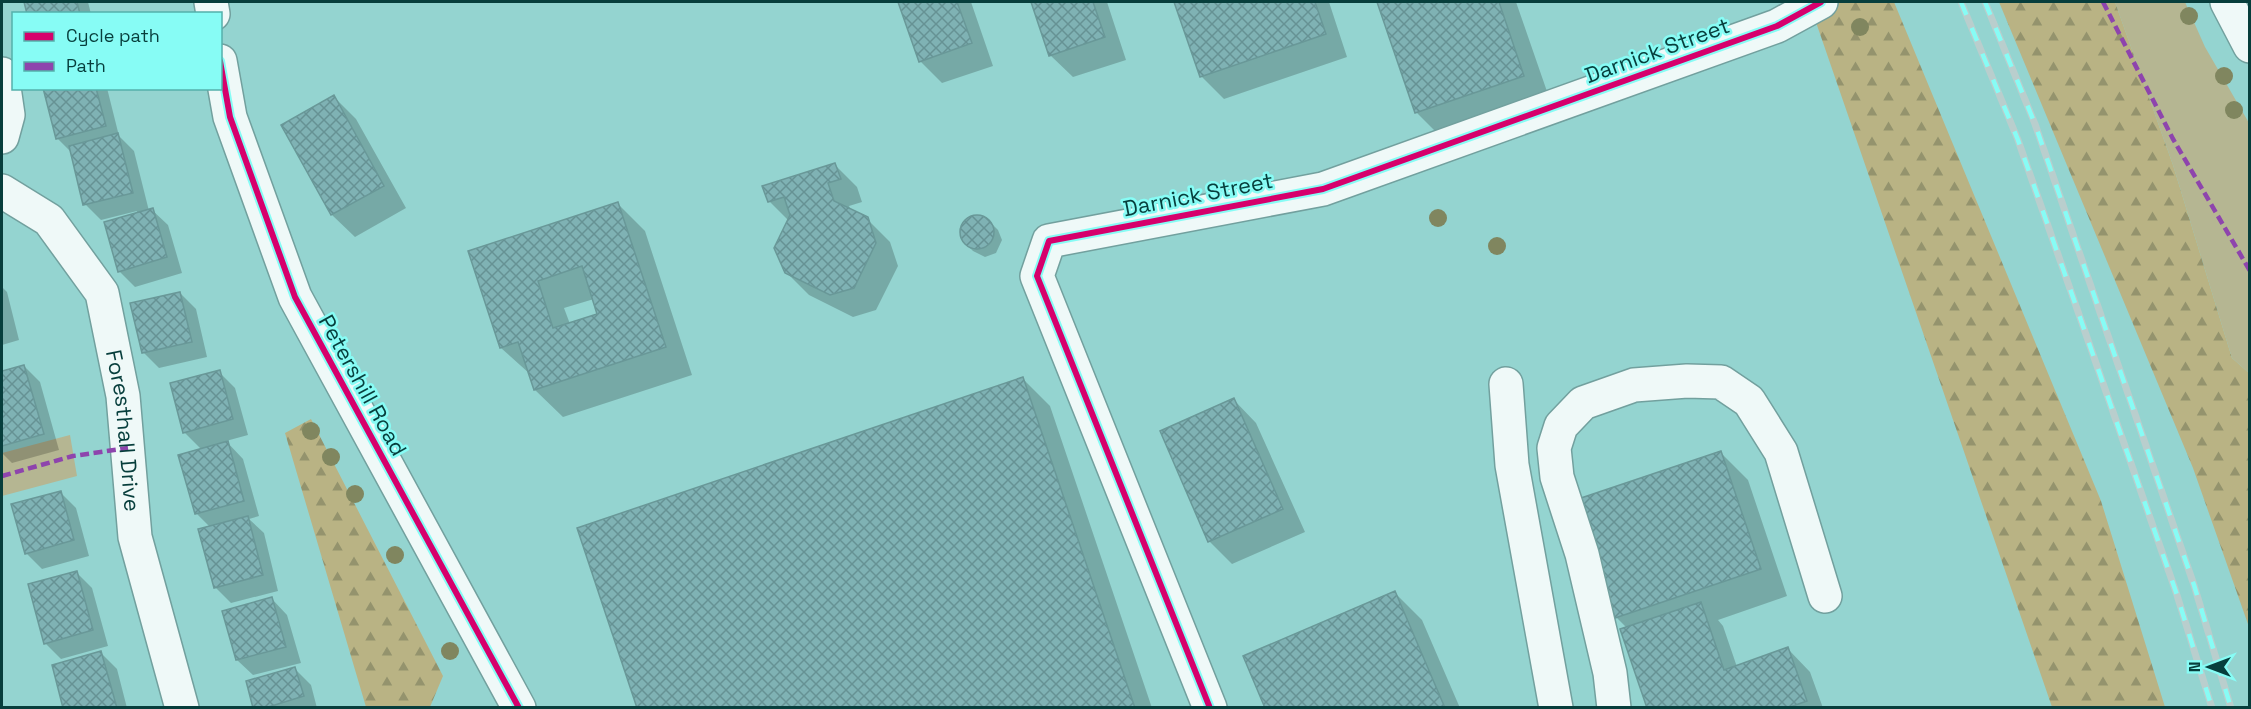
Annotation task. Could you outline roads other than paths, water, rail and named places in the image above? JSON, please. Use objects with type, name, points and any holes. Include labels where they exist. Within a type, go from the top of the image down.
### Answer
[{"type":"street","name":"Darnick Street","points":[[1210,708],[1037,276],[1049,241],[1323,189],[1777,26],[1821,2]]},
{"type":"street","points":[[2227,2],[2250,46]]},
{"type":"street","name":"Petershill Road","points":[[222,72],[230,117],[295,297],[519,708]]},
{"type":"street","points":[[2,74],[8,115],[2,137]]},
{"type":"street","name":"Foresthall Drive","points":[[2,191],[49,220],[102,293],[123,396],[135,537],[182,708]]},
{"type":"street","points":[[1614,708],[1610,673],[1582,554],[1557,477],[1554,448],[1561,426],[1583,403],[1634,385],[1687,381],[1721,382],[1749,401],[1781,452],[1825,596]]},
{"type":"street","points":[[1506,384],[1512,465],[1556,708]]},
{"type":"railway","points":[[1961,2],[2018,140],[2176,592],[2212,708]]},
{"type":"railway","points":[[1985,2],[2035,124],[2194,585],[2231,708]]}]
